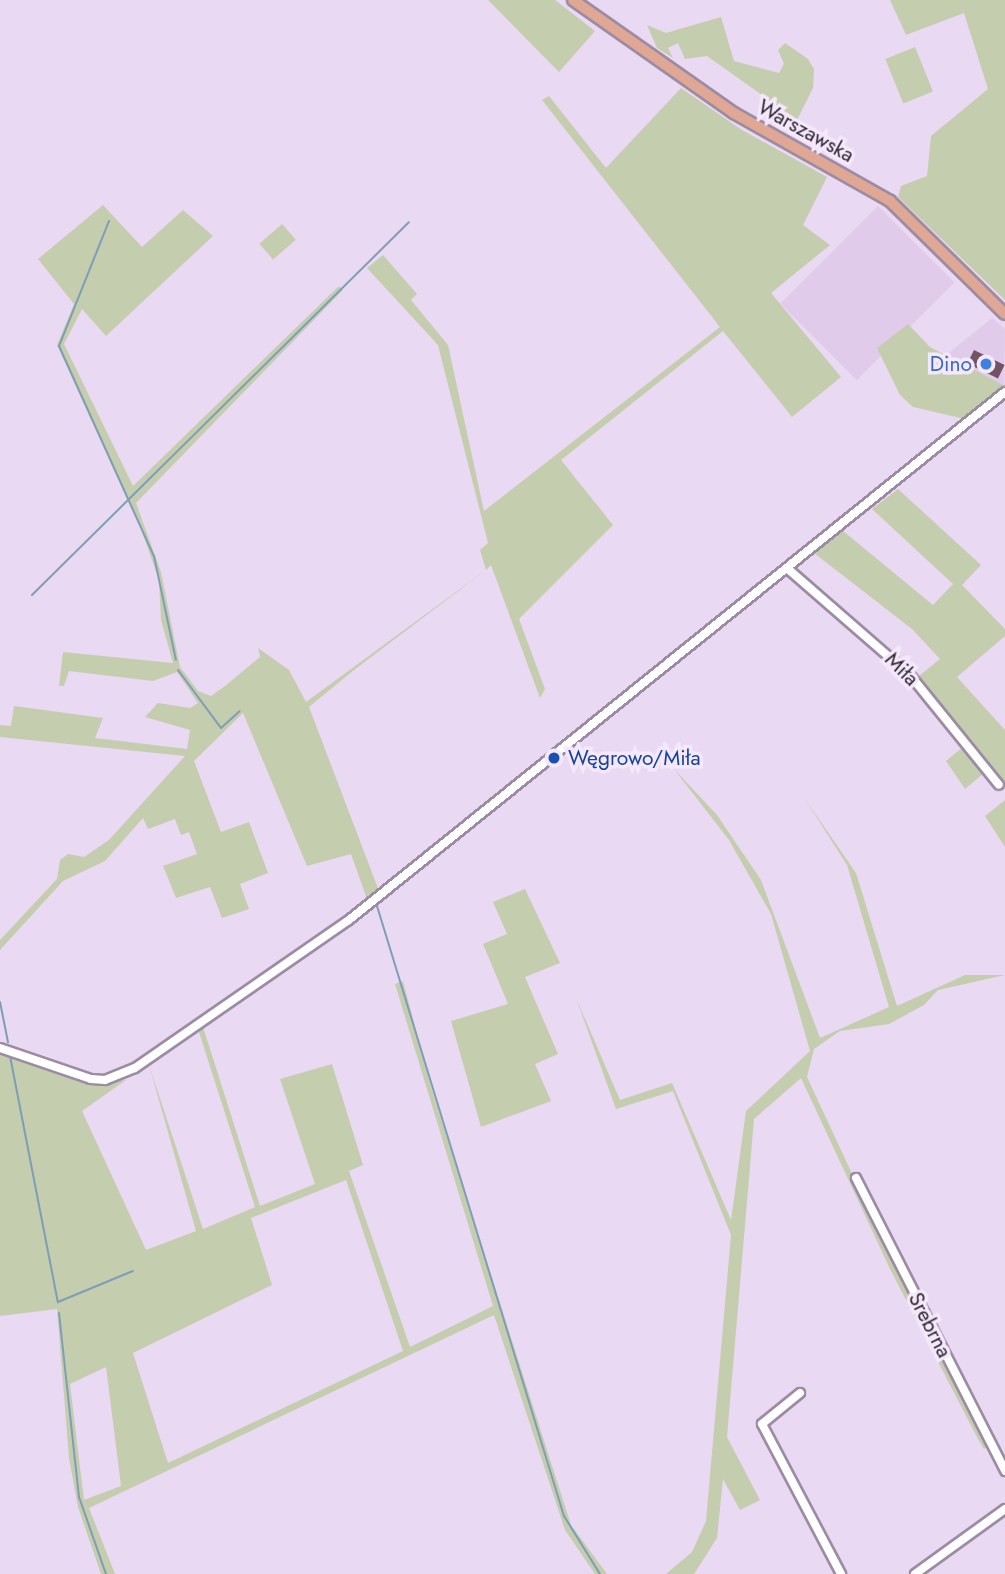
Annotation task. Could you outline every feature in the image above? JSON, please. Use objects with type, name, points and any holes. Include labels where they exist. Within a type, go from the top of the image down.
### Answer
[{"type":"main road","name":"Warszawska","points":[[573,0],[743,118],[890,201],[1005,314]]},
{"type":"street","points":[[0,1048],[91,1079],[105,1080],[135,1068],[349,920],[1005,392]]},
{"type":"street","name":"Miła","points":[[788,569],[909,675],[999,785]]},
{"type":"street","name":"Srebrna","points":[[856,1178],[1005,1471]]},
{"type":"street","points":[[800,1392],[762,1424],[841,1574]]},
{"type":"street","points":[[915,1574],[1005,1509]]},
{"type":"shaded area","points":[[878,206],[954,282],[857,380],[780,304]]},
{"type":"shaded area","points":[[992,318],[1005,329],[1004,386],[945,356]]},
{"type":"green space","points":[[488,0],[555,0],[595,31],[559,72]]},
{"type":"green space","points":[[890,0],[1005,0],[1005,300],[898,197],[901,186],[927,176],[931,136],[988,89],[964,13],[906,35]]},
{"type":"green space","points":[[721,17],[734,61],[779,73],[784,64],[778,50],[785,43],[808,59],[814,69],[813,88],[797,120],[707,56],[685,59],[678,43],[668,48],[673,58],[657,48],[647,25],[666,33]]},
{"type":"green space","points":[[915,47],[933,92],[903,103],[885,59]]},
{"type":"green space","points":[[681,88],[742,130],[827,177],[803,225],[830,245],[771,293],[841,377],[792,417],[723,331],[561,460],[613,525],[519,619],[545,689],[540,698],[491,565],[486,570],[480,550],[488,543],[438,345],[367,268],[383,255],[417,294],[411,300],[448,345],[484,511],[720,327],[542,100],[549,96],[606,168]]},
{"type":"green space","points":[[103,205],[142,247],[183,210],[213,236],[106,336],[82,309],[64,344],[133,486],[339,286],[343,290],[136,503],[161,572],[180,667],[198,691],[211,696],[225,686],[260,657],[258,648],[289,670],[306,702],[486,570],[309,707],[379,891],[367,899],[351,854],[307,866],[243,713],[194,761],[221,832],[249,822],[268,873],[240,884],[249,909],[222,918],[210,887],[176,898],[163,866],[197,854],[189,832],[181,835],[175,819],[148,829],[143,818],[105,861],[63,881],[0,950],[0,940],[57,879],[60,860],[68,854],[84,857],[109,840],[185,756],[0,737],[0,725],[11,726],[14,706],[103,718],[95,738],[187,749],[190,730],[145,717],[158,703],[190,708],[198,703],[177,672],[153,681],[69,671],[64,686],[59,686],[63,652],[173,663],[161,620],[159,580],[141,529],[57,345],[74,304],[38,259]]},
{"type":"green space","points":[[282,224],[296,240],[273,260],[259,244]]},
{"type":"green space","points":[[908,324],[930,347],[1005,386],[965,419],[913,407],[900,395],[877,348]]},
{"type":"green space","points":[[898,489],[981,565],[962,585],[1005,629],[1005,636],[957,677],[1005,730],[1005,788],[989,769],[965,789],[946,761],[969,742],[918,677],[940,659],[912,629],[814,553],[843,531],[933,605],[953,584],[872,509]]},
{"type":"green space","points":[[674,769],[717,815],[761,880],[820,1038],[889,1007],[847,865],[805,799],[856,873],[897,1006],[965,975],[1005,975],[938,990],[924,1005],[889,1024],[840,1031],[814,1049],[807,1077],[906,1290],[988,1446],[984,1449],[978,1439],[890,1269],[801,1078],[754,1119],[727,1437],[760,1500],[740,1510],[723,1479],[717,1538],[694,1574],[666,1574],[692,1552],[706,1521],[731,1235],[673,1091],[616,1109],[576,998],[620,1100],[672,1083],[731,1220],[746,1111],[810,1051],[771,914],[729,840]]},
{"type":"green space","points":[[1005,800],[1005,847],[985,816]]},
{"type":"green space","points":[[525,889],[560,963],[525,977],[558,1054],[535,1064],[551,1101],[481,1127],[451,1021],[508,1004],[483,944],[507,934],[493,902]]},
{"type":"green space","points":[[403,981],[431,1087],[571,1525],[607,1574],[595,1574],[565,1530],[494,1315],[89,1508],[115,1574],[101,1574],[78,1507],[69,1458],[57,1309],[0,1316],[0,1050],[97,1083],[126,1080],[82,1111],[146,1250],[196,1231],[149,1065],[203,1229],[255,1207],[199,1032],[203,1027],[260,1206],[315,1184],[280,1079],[332,1064],[363,1165],[349,1171],[410,1347],[493,1306],[395,984]],"holes":[[[346,1180],[403,1351],[168,1463],[133,1353],[272,1285],[251,1218]],[[106,1367],[121,1486],[84,1500],[70,1384]]]},
{"type":"building","name":"Dino","points":[[974,350],[1005,365],[998,378],[967,363]]},
{"type":"waterway","points":[[109,221],[59,346],[154,556],[176,660]]},
{"type":"waterway","points":[[32,595],[409,222]]},
{"type":"waterway","points":[[178,670],[221,728],[240,711]]},
{"type":"waterway","points":[[377,906],[564,1516],[600,1574]]},
{"type":"waterway","points":[[0,1002],[8,1042]]},
{"type":"waterway","points":[[10,1056],[58,1302],[133,1271]]},
{"type":"waterway","points":[[59,1313],[79,1497],[106,1574]]},
{"type":"place","name":"Dino","points":[[986,364]]},
{"type":"place","name":"Węgrowo/Miła","points":[[554,758]]}]
